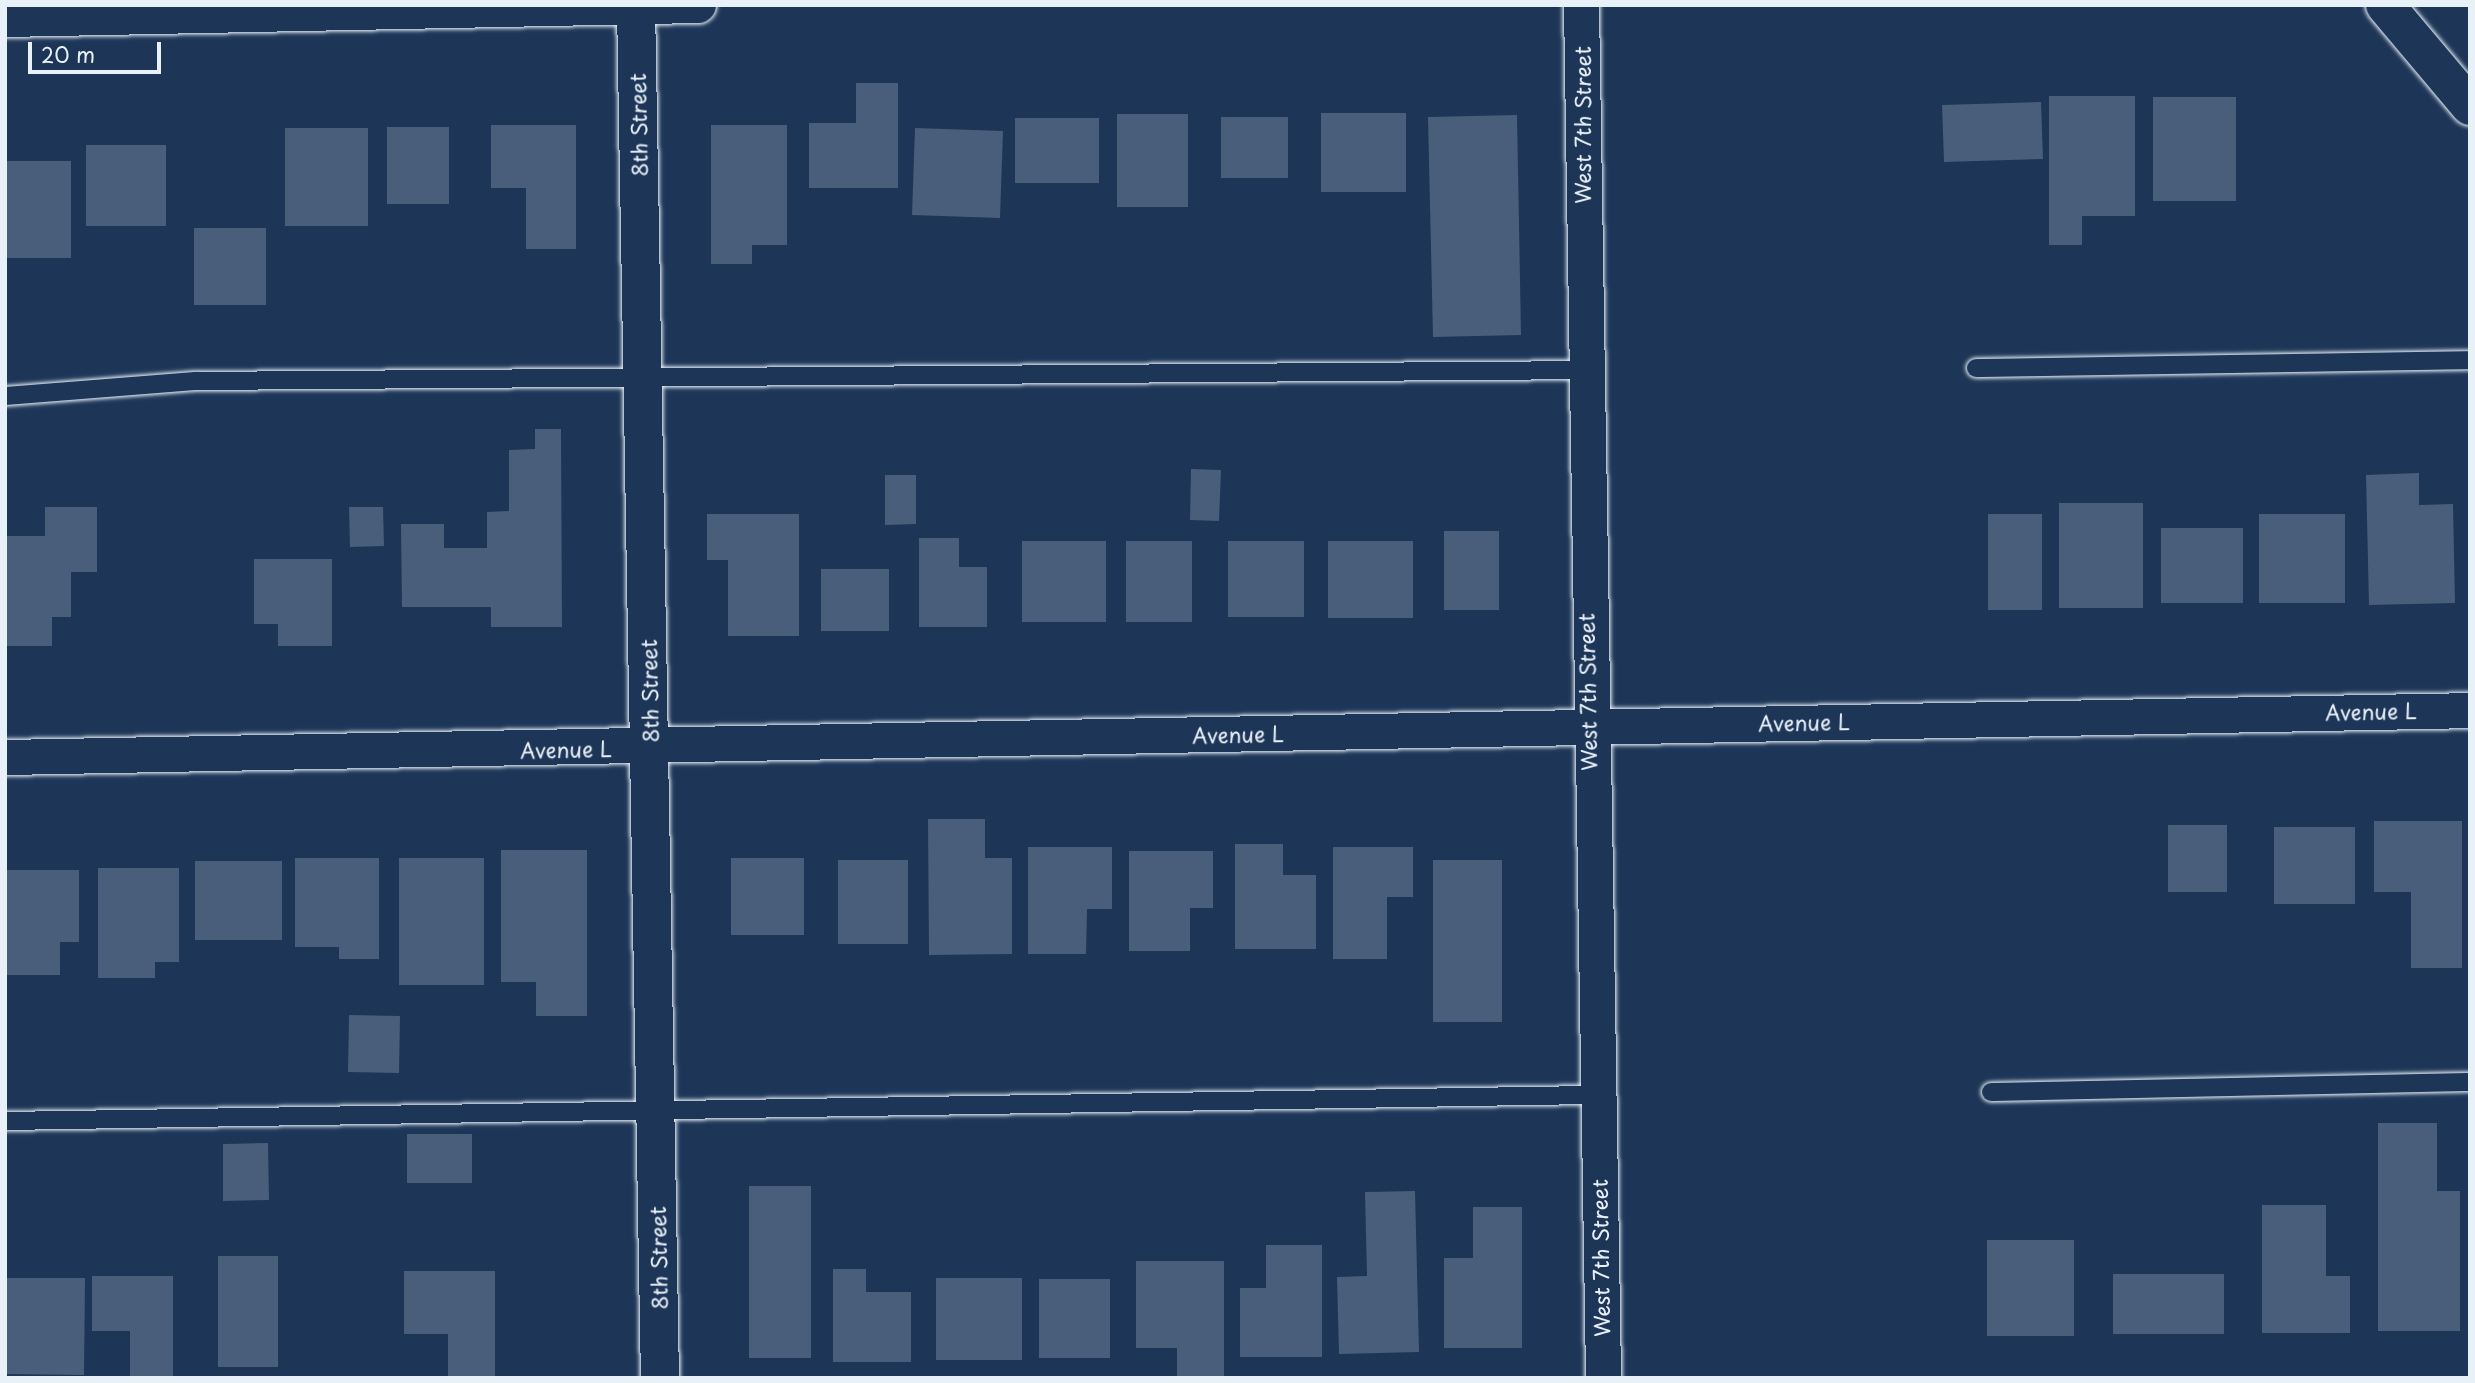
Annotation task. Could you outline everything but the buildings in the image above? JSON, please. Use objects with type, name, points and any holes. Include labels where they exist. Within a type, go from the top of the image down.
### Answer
[{"type":"street","points":[[5,19],[698,5]]},
{"type":"street","name":"West 7th Street","points":[[1580,5],[1587,726],[1603,1378]]},
{"type":"street","points":[[2385,5],[2470,106]]},
{"type":"street","name":"8th Street","points":[[636,6],[660,1378]]},
{"type":"street","name":"Avenue L","points":[[5,757],[650,748],[2470,709]]},
{"type":"lane","points":[[1976,368],[2470,360]]},
{"type":"lane","points":[[5,396],[195,381],[1584,370]]},
{"type":"lane","points":[[1991,1092],[2470,1082]]},
{"type":"lane","points":[[5,1121],[1597,1095]]}]
